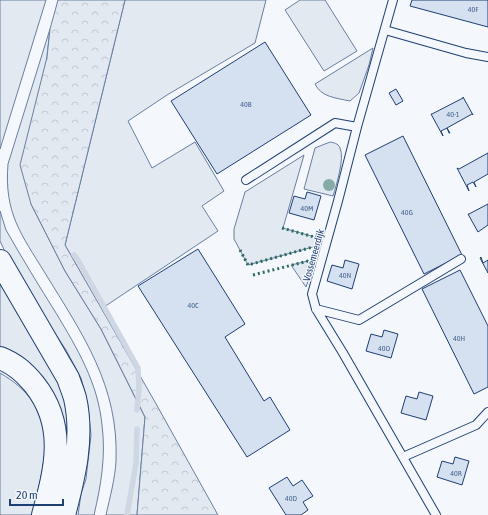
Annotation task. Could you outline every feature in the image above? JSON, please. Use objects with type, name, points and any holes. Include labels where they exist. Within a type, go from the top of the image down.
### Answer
[{"type":"highway","points":[[0,261],[68,378],[75,397],[78,429],[78,454],[64,515]]},
{"type":"highway","points":[[0,358],[12,363],[24,372],[43,395],[53,417],[56,451],[53,475],[43,515]]},
{"type":"lane","name":"Vossemeerdijk","points":[[393,0],[312,294],[313,303],[316,309],[328,327],[436,515]]},
{"type":"lane","points":[[385,30],[466,53],[488,57]]},
{"type":"lane","points":[[246,180],[335,123],[357,127]]},
{"type":"lane","points":[[316,309],[359,320],[461,259]]},
{"type":"lane","points":[[403,457],[476,425],[488,412]]},
{"type":"green space","points":[[0,0],[46,0],[0,149]]},
{"type":"green space","points":[[58,0],[125,0],[65,245],[218,515],[137,515],[145,417],[101,329],[65,271],[31,204],[20,165],[47,57],[50,29]]},
{"type":"green space","points":[[125,0],[266,0],[255,43],[167,95],[128,121],[152,168],[195,142],[224,191],[202,206],[218,231],[101,309],[65,245]]},
{"type":"green space","points":[[300,0],[325,0],[357,51],[324,71],[285,10]]},
{"type":"green space","points":[[50,29],[31,204],[65,271],[101,329],[145,417],[137,515],[106,515],[116,461],[112,409],[105,385],[96,362],[73,318],[22,234],[16,222],[9,196],[7,181],[8,164]]},
{"type":"green space","points":[[373,48],[369,65],[359,93],[350,101],[334,98],[325,94],[321,92],[315,84]]},
{"type":"green space","points":[[330,142],[338,145],[341,153],[340,172],[333,196],[304,189],[315,148]]},
{"type":"green space","points":[[304,155],[283,228],[322,239],[320,245],[248,265],[234,239],[234,229],[245,192]]},
{"type":"green space","points":[[0,211],[6,230],[79,353],[96,395],[102,425],[103,459],[101,482],[94,515],[78,515],[81,494],[86,479],[91,435],[88,406],[81,378],[66,350],[23,285],[8,258],[0,241]]},
{"type":"green space","points":[[316,259],[306,287],[291,265]]},
{"type":"green space","points":[[0,279],[68,396],[70,465],[64,442],[0,353]]},
{"type":"green space","points":[[0,373],[20,387],[33,402],[41,418],[44,436],[44,454],[42,473],[32,515],[0,515]]},
{"type":"building","points":[[412,0],[488,0],[488,27],[410,6]]},
{"type":"building","points":[[265,42],[311,115],[217,174],[171,101]]},
{"type":"building","points":[[396,89],[403,101],[396,105],[389,93]]},
{"type":"building","points":[[463,97],[473,115],[472,114],[441,131],[443,136],[431,114]]},
{"type":"building","points":[[403,136],[462,255],[424,274],[365,155]]},
{"type":"building","points":[[488,153],[488,174],[474,182],[476,187],[473,182],[467,185],[469,191],[457,168],[459,169]]},
{"type":"building","points":[[307,192],[321,196],[314,220],[289,213],[294,196],[305,199]]},
{"type":"building","points":[[488,204],[488,225],[478,232],[468,214]]},
{"type":"building","points":[[198,249],[245,324],[225,337],[264,401],[270,397],[290,430],[247,457],[138,286]]},
{"type":"building","points":[[481,257],[483,263],[488,260],[488,273],[480,258]]},
{"type":"building","points":[[345,260],[359,264],[352,289],[327,281],[332,265],[343,268]]},
{"type":"building","points":[[460,270],[488,326],[488,387],[474,394],[422,289]]},
{"type":"building","points":[[384,330],[398,334],[391,358],[366,351],[371,334],[382,337]]},
{"type":"building","points":[[419,392],[433,396],[426,420],[401,413],[406,396],[417,399]]},
{"type":"building","points":[[455,457],[469,461],[462,485],[437,477],[442,461],[453,464]]},
{"type":"building","points":[[287,477],[293,486],[302,480],[313,496],[303,502],[308,510],[301,515],[286,515],[269,488]]},
{"type":"waterway","points":[[74,255],[138,368],[139,389],[137,410]]},
{"type":"waterway","points":[[127,515],[136,463],[137,429]]},
{"type":"hedge","points":[[282,228],[314,237]]},
{"type":"hedge","points":[[240,250],[248,265],[320,245]]},
{"type":"hedge","points":[[253,275],[316,259]]}]
